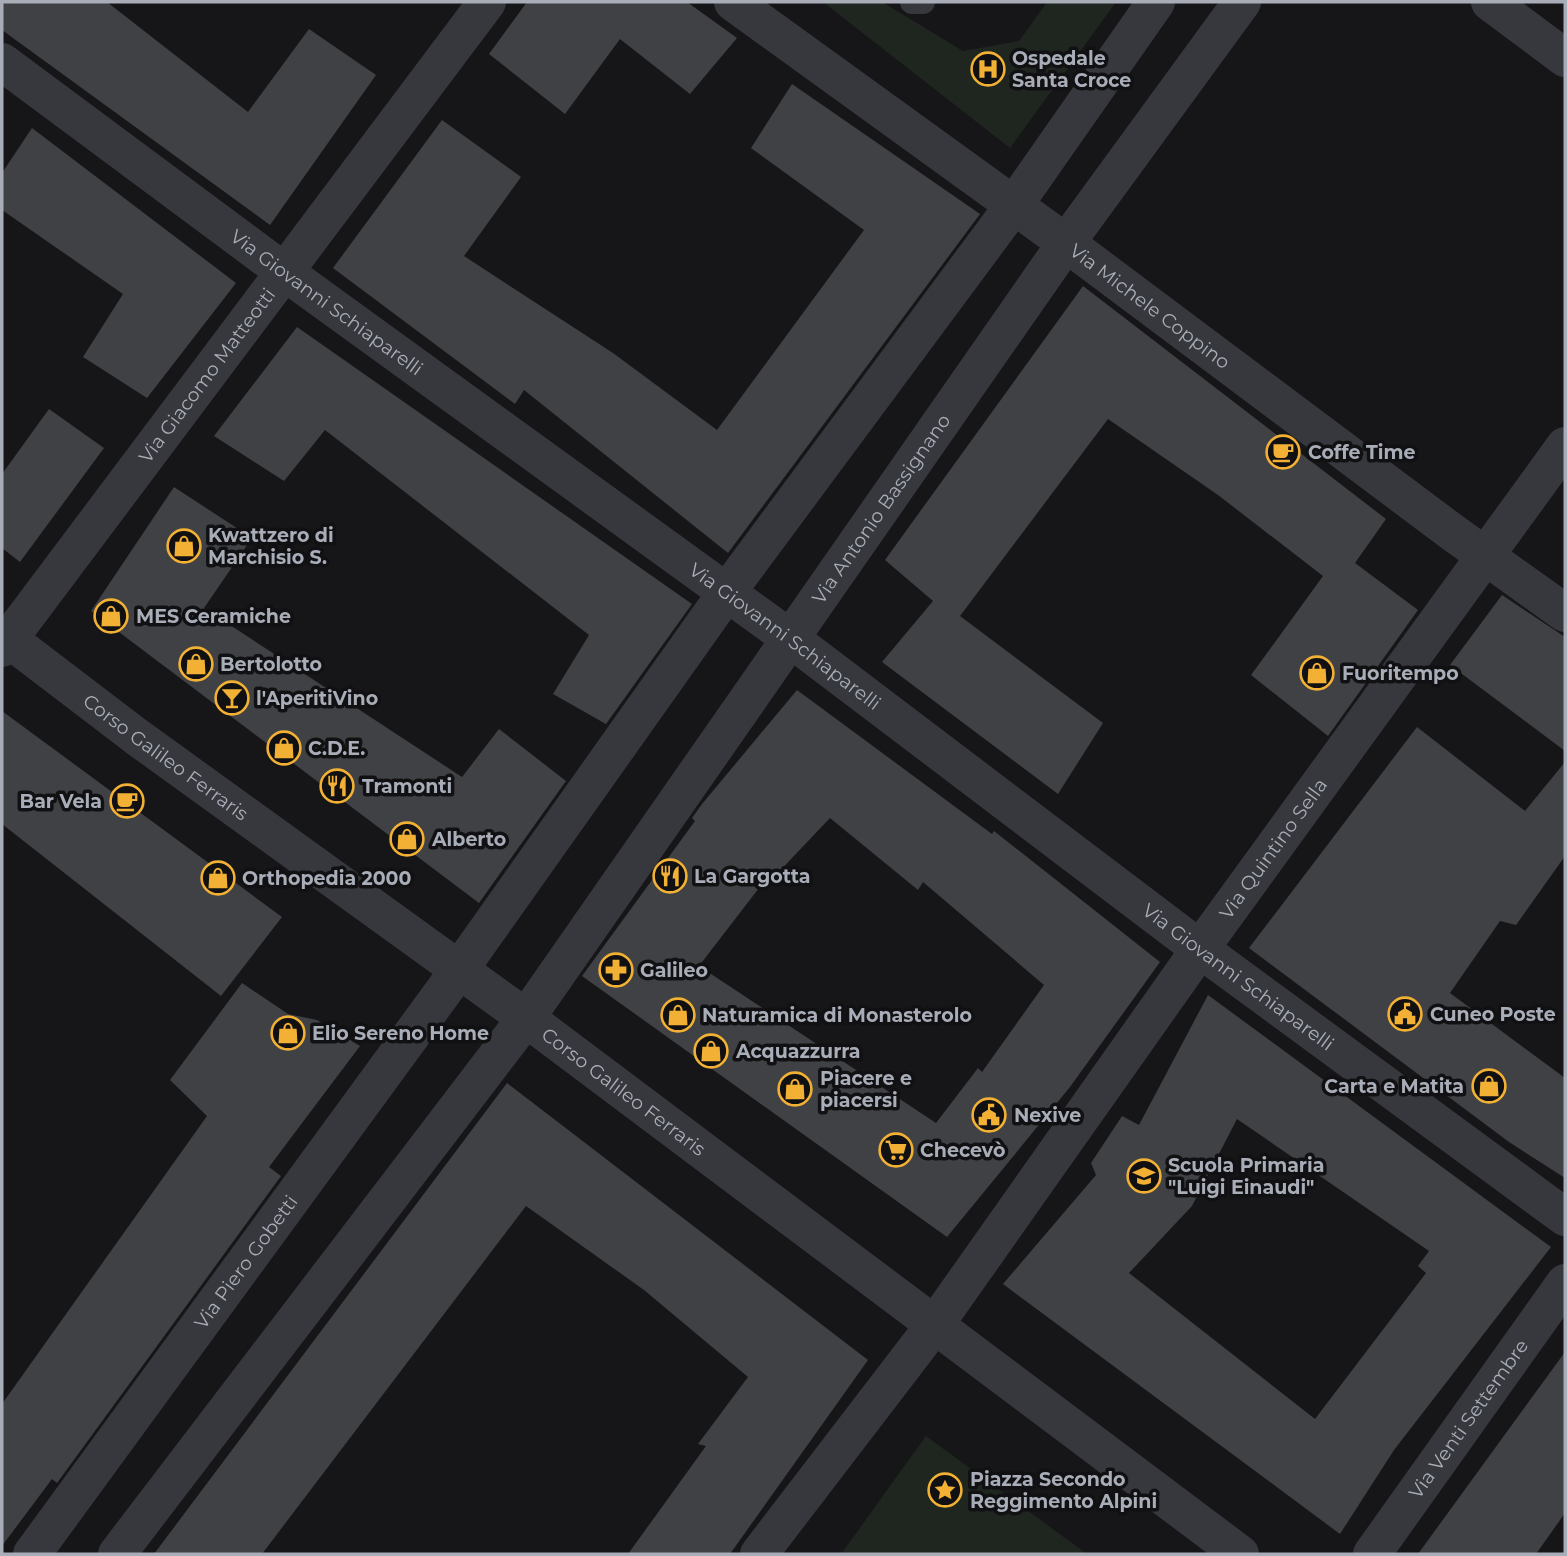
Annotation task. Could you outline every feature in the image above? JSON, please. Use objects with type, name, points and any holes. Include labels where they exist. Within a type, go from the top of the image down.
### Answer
[{"type":"street","name":"Via Giacomo Matteotti","points":[[4,640],[286,273],[487,2]]},
{"type":"street","name":"Via Michele Coppino","points":[[733,2],[1066,243],[1484,556],[1565,613]]},
{"type":"street","points":[[458,970],[727,592],[1014,205],[1156,2]]},
{"type":"street","name":"Via Antonio Bassignano","points":[[526,1018],[1066,243],[1242,2]]},
{"type":"street","points":[[1490,2],[1565,58]]},
{"type":"street","name":"Via Giovanni Schiaparelli","points":[[2,61],[286,273],[791,639],[1200,949],[1565,1217]]},
{"type":"street","name":"Via Quintino Sella","points":[[759,1554],[936,1323],[1200,949],[1565,446]]},
{"type":"street","name":"Corso Galileo Ferraris","points":[[4,640],[526,1018],[936,1323],[1240,1554]]},
{"type":"street","name":"Via Piero Gobetti","points":[[32,1554],[458,970]]},
{"type":"street","points":[[117,1554],[526,1018]]},
{"type":"street","name":"Via Venti Settembre","points":[[1372,1554],[1565,1283]]},
{"type":"lane","points":[[912,2],[923,2]]},
{"type":"shaded area","name":"Ospedale Santa Croce","points":[[823,2],[882,2],[963,51],[1019,41],[1047,2],[1116,2],[1010,148]]},
{"type":"shaded area","name":"Piazza Secondo Reggimento Alpini","points":[[926,1436],[1087,1554],[841,1554]]},
{"type":"building","points":[[2,2],[107,2],[248,112],[309,29],[376,75],[270,225],[2,30]]},
{"type":"building","points":[[527,2],[687,2],[737,38],[690,94],[620,39],[565,114],[489,54]]},
{"type":"building","points":[[792,84],[980,214],[728,553],[524,390],[515,404],[333,268],[442,120],[521,177],[464,256],[613,353],[717,430],[864,230],[751,148]]},
{"type":"building","points":[[32,128],[236,283],[147,398],[83,357],[123,294],[2,210],[2,173]]},
{"type":"building","points":[[1083,286],[1386,519],[1355,563],[1418,610],[1328,736],[1251,675],[1323,576],[1218,495],[1108,419],[960,616],[1103,723],[1058,794],[882,662],[933,601],[885,560]]},
{"type":"building","points":[[297,327],[692,604],[606,724],[553,694],[589,635],[325,430],[284,481],[214,436]]},
{"type":"building","points":[[49,409],[104,448],[20,562],[2,548],[2,474]]},
{"type":"building","points":[[174,487],[252,538],[204,608],[462,777],[499,729],[566,781],[479,903],[91,611]]},
{"type":"building","points":[[1502,595],[1565,637],[1565,751],[1450,665]]},
{"type":"building","points":[[797,690],[992,834],[994,831],[1160,962],[1070,1087],[947,1237],[582,976],[695,821],[692,818]],"holes":[[[830,818],[918,890],[923,882],[1044,985],[982,1072],[978,1068],[936,1123],[699,966],[769,875],[773,878]]]},
{"type":"building","points":[[2,711],[282,917],[221,996],[2,824]]},
{"type":"building","points":[[1417,727],[1525,811],[1565,762],[1565,856],[1516,925],[1500,921],[1450,993],[1565,1078],[1565,1178],[1509,1142],[1249,948]]},
{"type":"building","points":[[242,983],[288,1014],[317,1020],[360,1046],[269,1167],[281,1176],[57,1483],[52,1479],[2,1546],[2,1404],[207,1116],[170,1080]]},
{"type":"building","points":[[1208,995],[1551,1247],[1394,1450],[1340,1534],[1003,1284],[1096,1175],[1091,1163],[1122,1116],[1139,1125]],"holes":[[[1237,1119],[1429,1251],[1418,1266],[1426,1273],[1315,1419],[1129,1273],[1192,1206]]]},
{"type":"building","points":[[507,1083],[868,1360],[730,1554],[628,1554],[706,1446],[698,1444],[748,1377],[644,1290],[526,1206],[262,1554],[154,1554]]},
{"type":"building","points":[[1565,1352],[1565,1513],[1536,1554],[1418,1554]]},
{"type":"place","name":"Ospedale Santa Croce","points":[[988,69]]},
{"type":"place","name":"Coffe Time","points":[[1283,452]]},
{"type":"place","name":"Kwattzero di Marchisio S.","points":[[184,546]]},
{"type":"place","name":"MES Ceramiche","points":[[111,616]]},
{"type":"place","name":"Bertolotto","points":[[196,664]]},
{"type":"place","name":"Fuoritempo","points":[[1317,673]]},
{"type":"place","name":"l'AperitiVino","points":[[232,698]]},
{"type":"place","name":"C.D.E.","points":[[284,748]]},
{"type":"place","name":"Tramonti","points":[[337,786]]},
{"type":"place","name":"Bar Vela","points":[[127,801]]},
{"type":"place","name":"Alberto","points":[[407,839]]},
{"type":"place","name":"La Gargotta","points":[[670,876]]},
{"type":"place","name":"Orthopedia 2000","points":[[218,878]]},
{"type":"place","name":"Galileo","points":[[616,970]]},
{"type":"place","name":"Cuneo Poste","points":[[1405,1014]]},
{"type":"place","name":"Naturamica di Monasterolo","points":[[678,1015]]},
{"type":"place","name":"Elio Sereno Home","points":[[288,1033]]},
{"type":"place","name":"Acquazzurra","points":[[711,1051]]},
{"type":"place","name":"Carta e Matita","points":[[1489,1086]]},
{"type":"place","name":"Piacere e piacersi","points":[[795,1089]]},
{"type":"place","name":"Nexive","points":[[989,1115]]},
{"type":"place","name":"Checevò","points":[[896,1150]]},
{"type":"place","name":"Scuola Primaria \"Luigi Einaudi\"","points":[[1144,1176]]},
{"type":"place","name":"Piazza Secondo Reggimento Alpini","points":[[945,1490]]}]
